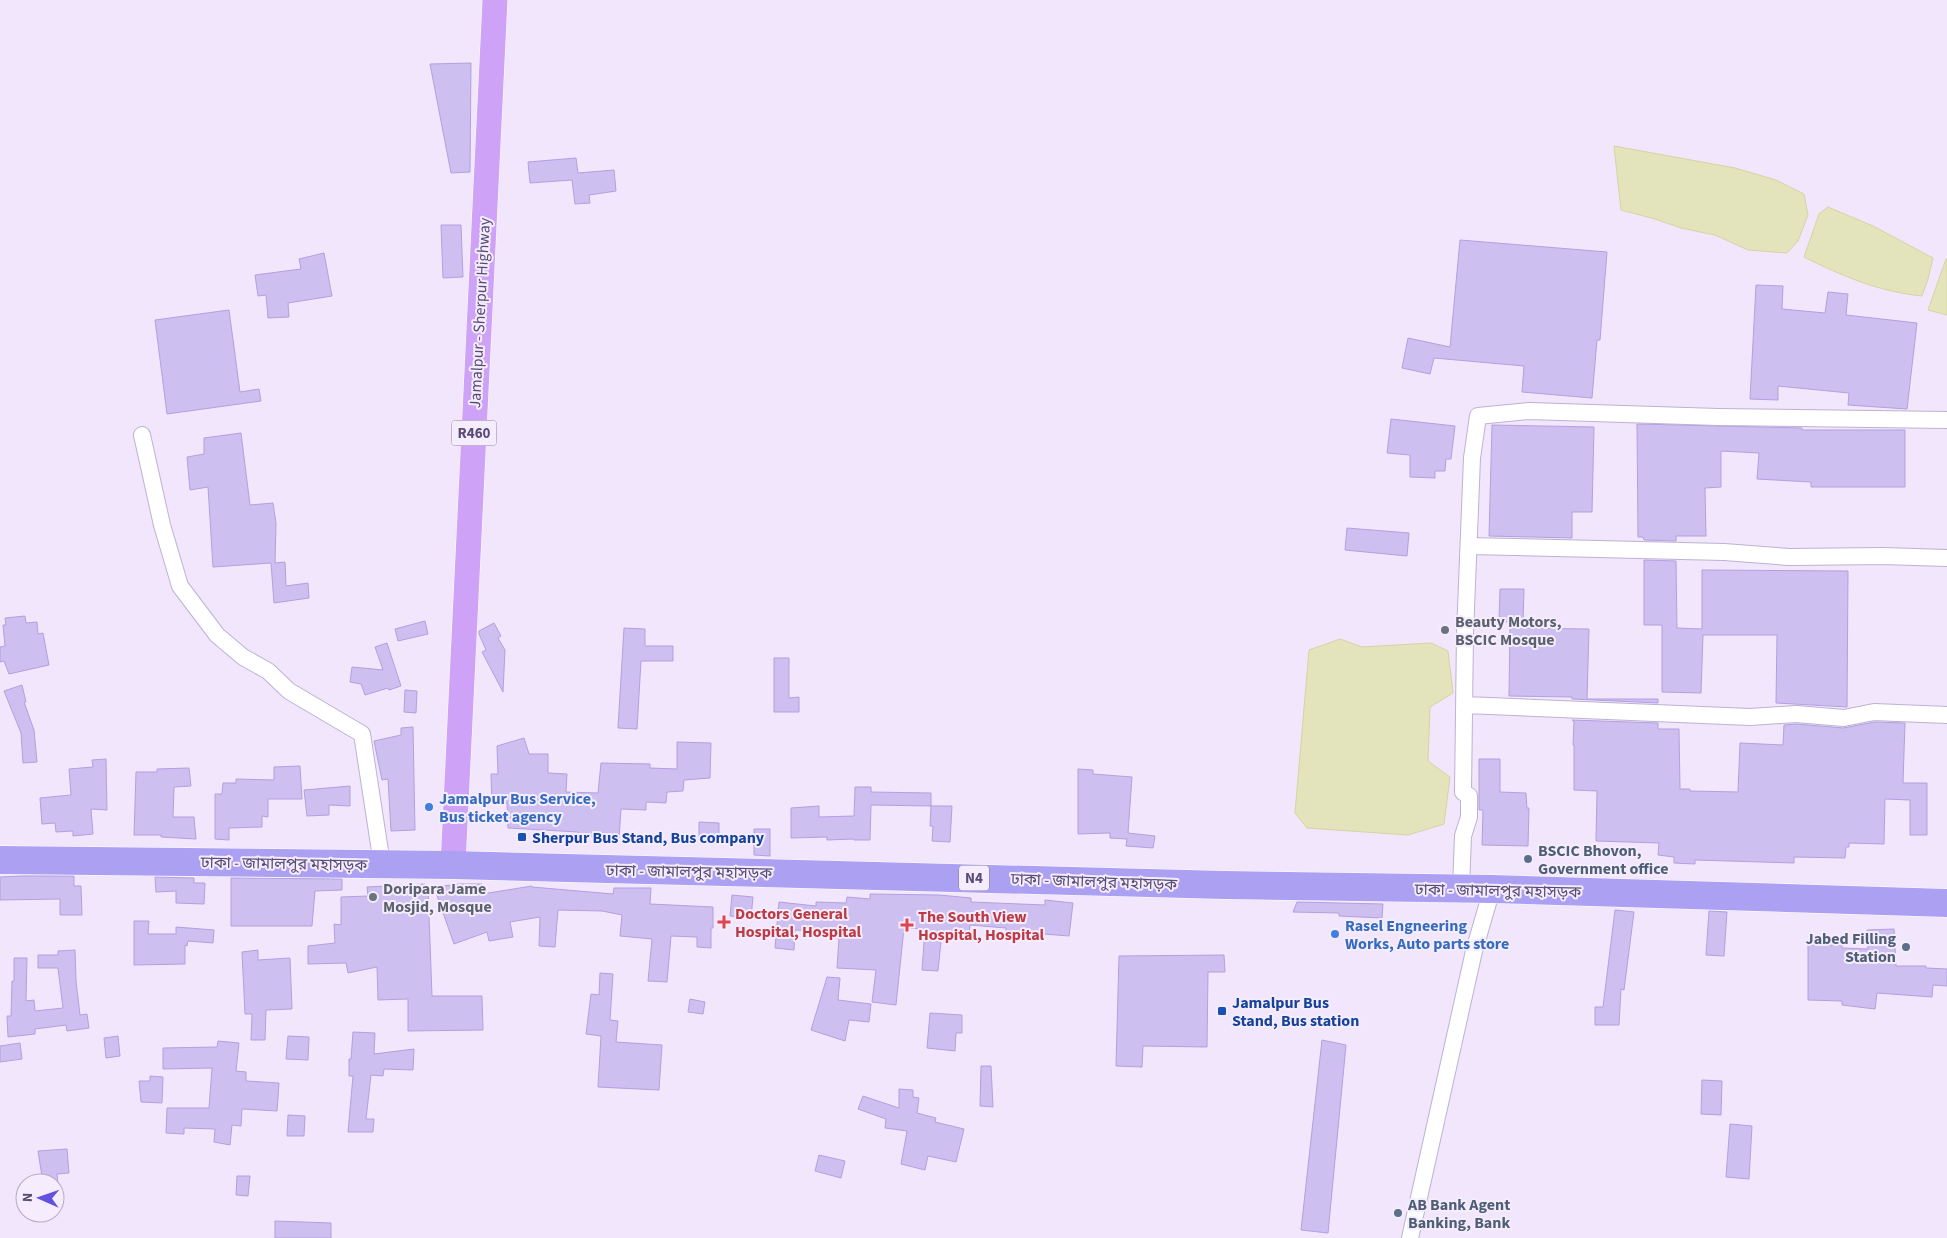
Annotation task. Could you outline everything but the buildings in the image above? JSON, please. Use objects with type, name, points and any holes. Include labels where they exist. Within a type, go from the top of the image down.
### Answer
[{"type":"highway","name":"ঢাকা - জামালপুর মহাসড়ক","points":[[0,860],[453,865],[1224,885],[1461,888],[1947,904]]},
{"type":"main road","name":"Jamalpur - Sherpur Highway","points":[[453,865],[495,0]]},
{"type":"street","points":[[1461,888],[1463,836],[1469,817],[1469,796],[1463,792],[1465,634],[1472,458],[1478,416],[1529,411],[1718,417],[1947,420]]},
{"type":"street","points":[[142,435],[162,525],[180,586],[217,635],[243,657],[268,671],[289,691],[362,734],[382,864]]},
{"type":"street","points":[[1469,546],[1724,552],[1789,557],[1883,556],[1947,558]]},
{"type":"street","points":[[1465,705],[1750,717],[1796,714],[1844,718],[1874,712],[1947,715]]},
{"type":"street","points":[[1410,1238],[1474,951],[1492,889]]},
{"type":"shaded area","points":[[1614,146],[1735,168],[1776,180],[1804,194],[1808,215],[1798,241],[1787,253],[1748,250],[1715,235],[1681,228],[1621,210]]},
{"type":"shaded area","points":[[1828,207],[1873,226],[1933,258],[1922,296],[1876,287],[1833,271],[1804,257],[1819,214]]},
{"type":"shaded area","points":[[1947,259],[1947,315],[1928,310]]},
{"type":"shaded area","points":[[1340,639],[1362,647],[1431,643],[1448,651],[1453,693],[1430,707],[1428,761],[1450,777],[1444,824],[1408,835],[1307,828],[1295,813],[1309,650]]},
{"type":"place","name":"Beauty Motors, BSCIC Mosque","points":[[1445,630]]},
{"type":"place","name":"Jamalpur Bus Service, Bus ticket agency","points":[[429,807]]},
{"type":"place","name":"Sherpur Bus Stand, Bus company","points":[[522,837]]},
{"type":"place","name":"BSCIC Bhovon, Government office","points":[[1528,859]]},
{"type":"place","name":"Doripara Jame Mosjid, Mosque","points":[[373,897]]},
{"type":"place","name":"Doctors General Hospital, Hospital","points":[[724,922]]},
{"type":"place","name":"The South View Hospital, Hospital","points":[[907,925]]},
{"type":"place","name":"Rasel Engneering Works, Auto parts store","points":[[1335,934]]},
{"type":"place","name":"Jabed Filling Station","points":[[1906,947]]},
{"type":"place","name":"Jamalpur Bus Stand, Bus station","points":[[1222,1011]]},
{"type":"place","name":"AB Bank Agent Banking, Bank","points":[[1398,1213]]}]
